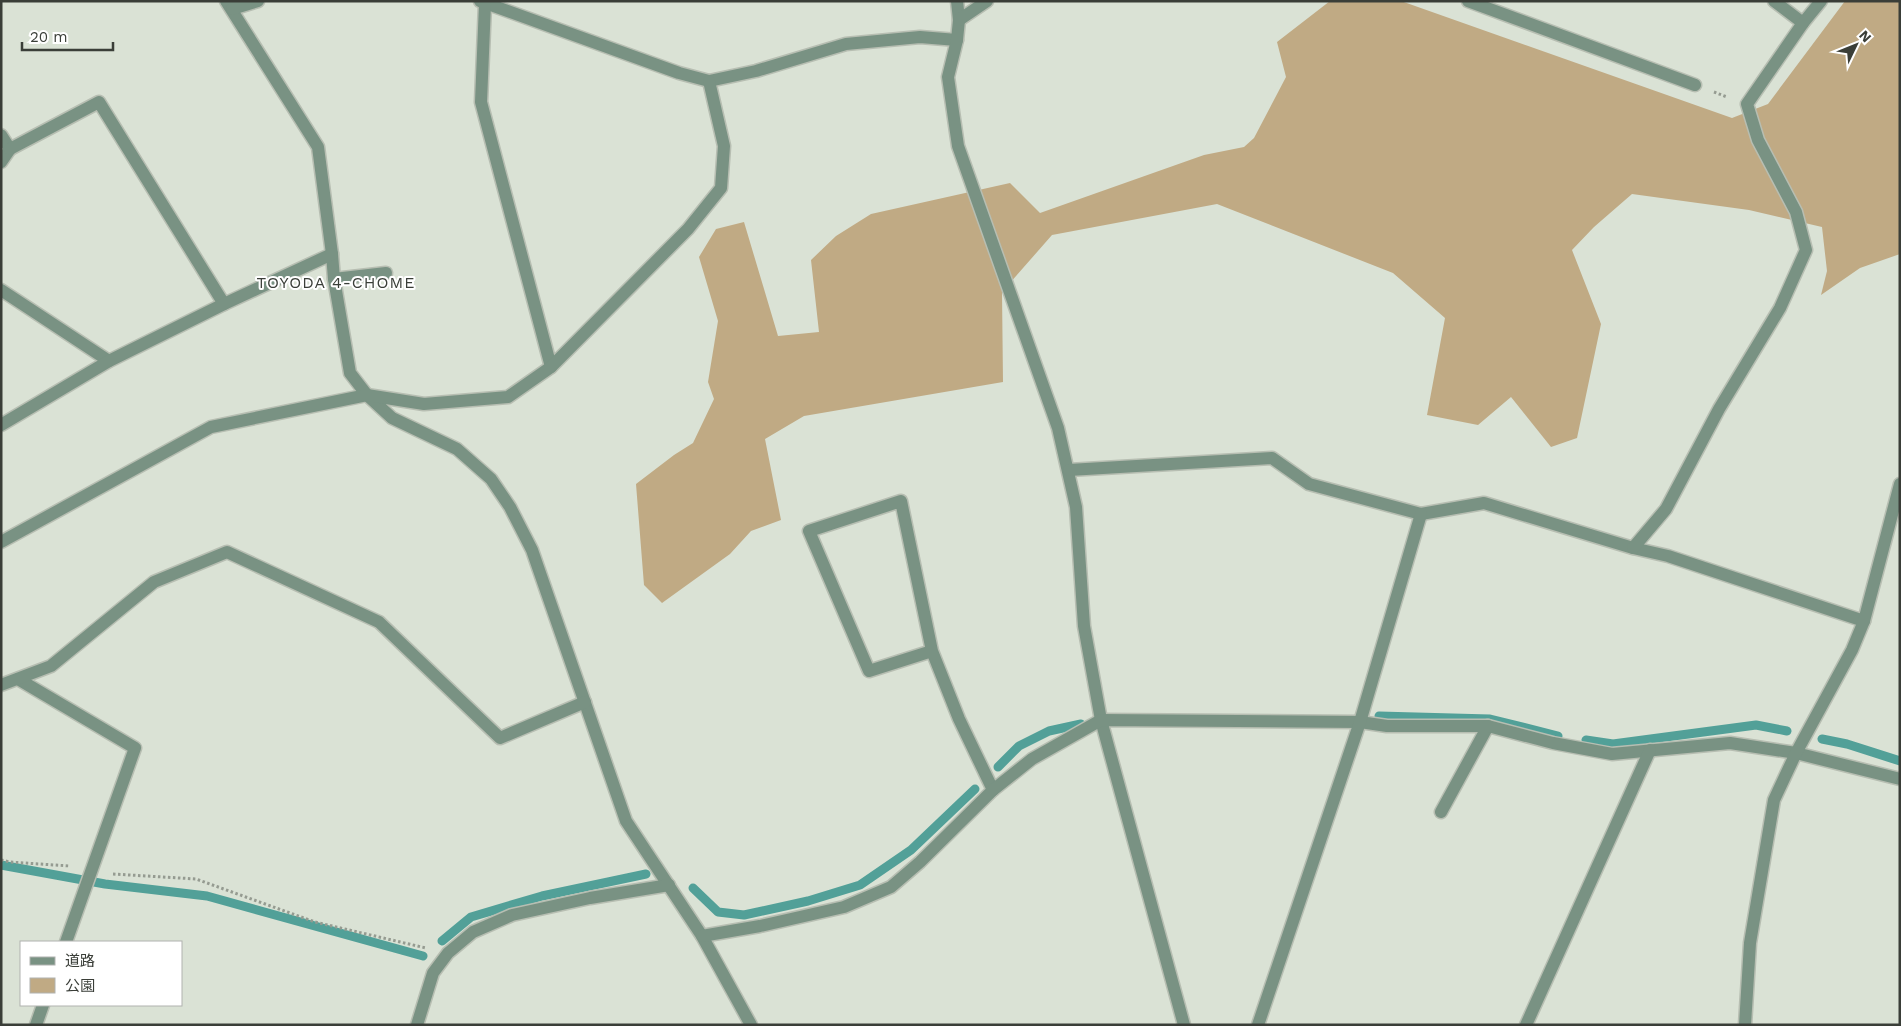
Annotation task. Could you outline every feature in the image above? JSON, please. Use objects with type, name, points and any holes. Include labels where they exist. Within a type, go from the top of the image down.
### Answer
[{"type":"street","points":[[258,1],[229,5],[318,147],[334,279],[350,373],[367,395],[392,418],[457,449],[491,479],[510,506],[532,550],[626,821],[702,936],[751,1025]]},
{"type":"street","points":[[957,1],[959,20],[957,40],[948,76],[958,146],[1058,428],[1069,470],[1076,506],[1084,626],[1101,720],[1184,1025]]},
{"type":"street","points":[[959,20],[987,1]]},
{"type":"street","points":[[1468,1],[1695,85]]},
{"type":"street","points":[[1774,1],[1803,23]]},
{"type":"street","points":[[1633,548],[1666,509],[1719,409],[1780,308],[1806,250],[1796,212],[1758,140],[1747,104],[1803,23],[1821,1]]},
{"type":"street","points":[[552,367],[481,102],[482,2],[679,73],[709,81],[756,71],[846,44],[920,37],[957,40]]},
{"type":"street","points":[[1,542],[211,428],[367,395],[424,404],[508,397],[552,367],[688,229],[721,188],[724,146],[709,81]]},
{"type":"street","points":[[1,162],[10,149],[99,102],[224,304]]},
{"type":"street","points":[[1,135],[10,149]]},
{"type":"street","points":[[1,426],[109,361],[224,304],[332,254]]},
{"type":"street","points":[[334,279],[386,273]]},
{"type":"street","points":[[1,290],[109,361]]},
{"type":"street","points":[[1069,470],[1272,458],[1310,484],[1421,514],[1484,503],[1633,548],[1668,556],[1864,621]]},
{"type":"street","points":[[1745,1025],[1750,943],[1774,800],[1796,752],[1852,650],[1864,621],[1900,484]]},
{"type":"street","points":[[932,651],[869,670],[809,531],[901,500],[932,651],[959,719],[993,790]]},
{"type":"street","points":[[1258,1025],[1360,722],[1421,514]]},
{"type":"street","points":[[1,685],[51,666],[154,582],[226,552],[379,622],[500,738],[585,702]]},
{"type":"street","points":[[18,679],[135,748],[94,868],[66,941]]},
{"type":"street","points":[[702,936],[760,926],[844,907],[891,887],[920,862],[993,790],[1032,759],[1101,720],[1360,722],[1387,726],[1488,726],[1553,743],[1612,754],[1730,742],[1796,752],[1900,778]]},
{"type":"street","points":[[1441,812],[1488,726]]},
{"type":"street","points":[[1526,1025],[1650,750]]},
{"type":"street","points":[[417,1025],[433,974],[448,953],[473,932],[512,915],[590,898],[669,885]]},
{"type":"street","points":[[36,1025],[43,1006]]},
{"type":"path","points":[[1695,85],[1747,104]]},
{"type":"path","points":[[1,860],[94,868],[108,873],[196,879],[316,922],[448,953]]},
{"type":"green space","points":[[1330,1],[1401,1],[1732,118],[1768,104],[1845,1],[1900,1],[1900,254],[1860,268],[1821,295],[1827,271],[1822,227],[1749,210],[1632,194],[1594,227],[1572,250],[1601,324],[1577,438],[1551,447],[1511,397],[1478,425],[1427,415],[1445,318],[1393,273],[1217,204],[1052,235],[1002,292],[1003,382],[804,416],[765,439],[781,520],[751,531],[730,554],[662,603],[644,585],[636,484],[693,443],[714,399],[708,382],[718,321],[699,257],[716,229],[744,222],[778,336],[819,332],[811,260],[836,236],[871,214],[1010,183],[1040,213],[1204,155],[1244,147],[1254,138],[1286,77],[1277,42]]},
{"type":"waterway","points":[[1379,716],[1490,719],[1558,736]]},
{"type":"waterway","points":[[998,767],[1019,746],[1049,731],[1081,724]]},
{"type":"waterway","points":[[1586,740],[1613,744],[1756,725],[1787,731]]},
{"type":"waterway","points":[[1822,739],[1847,744],[1900,761]]},
{"type":"waterway","points":[[693,888],[718,912],[744,915],[808,901],[860,885],[911,850],[975,789]]},
{"type":"waterway","points":[[1,865],[105,884],[207,896],[423,956]]},
{"type":"waterway","points":[[442,941],[471,917],[542,896],[646,874]]},
{"type":"district","name":"TOYODA 4-CHOME","points":[[336,282]]}]
